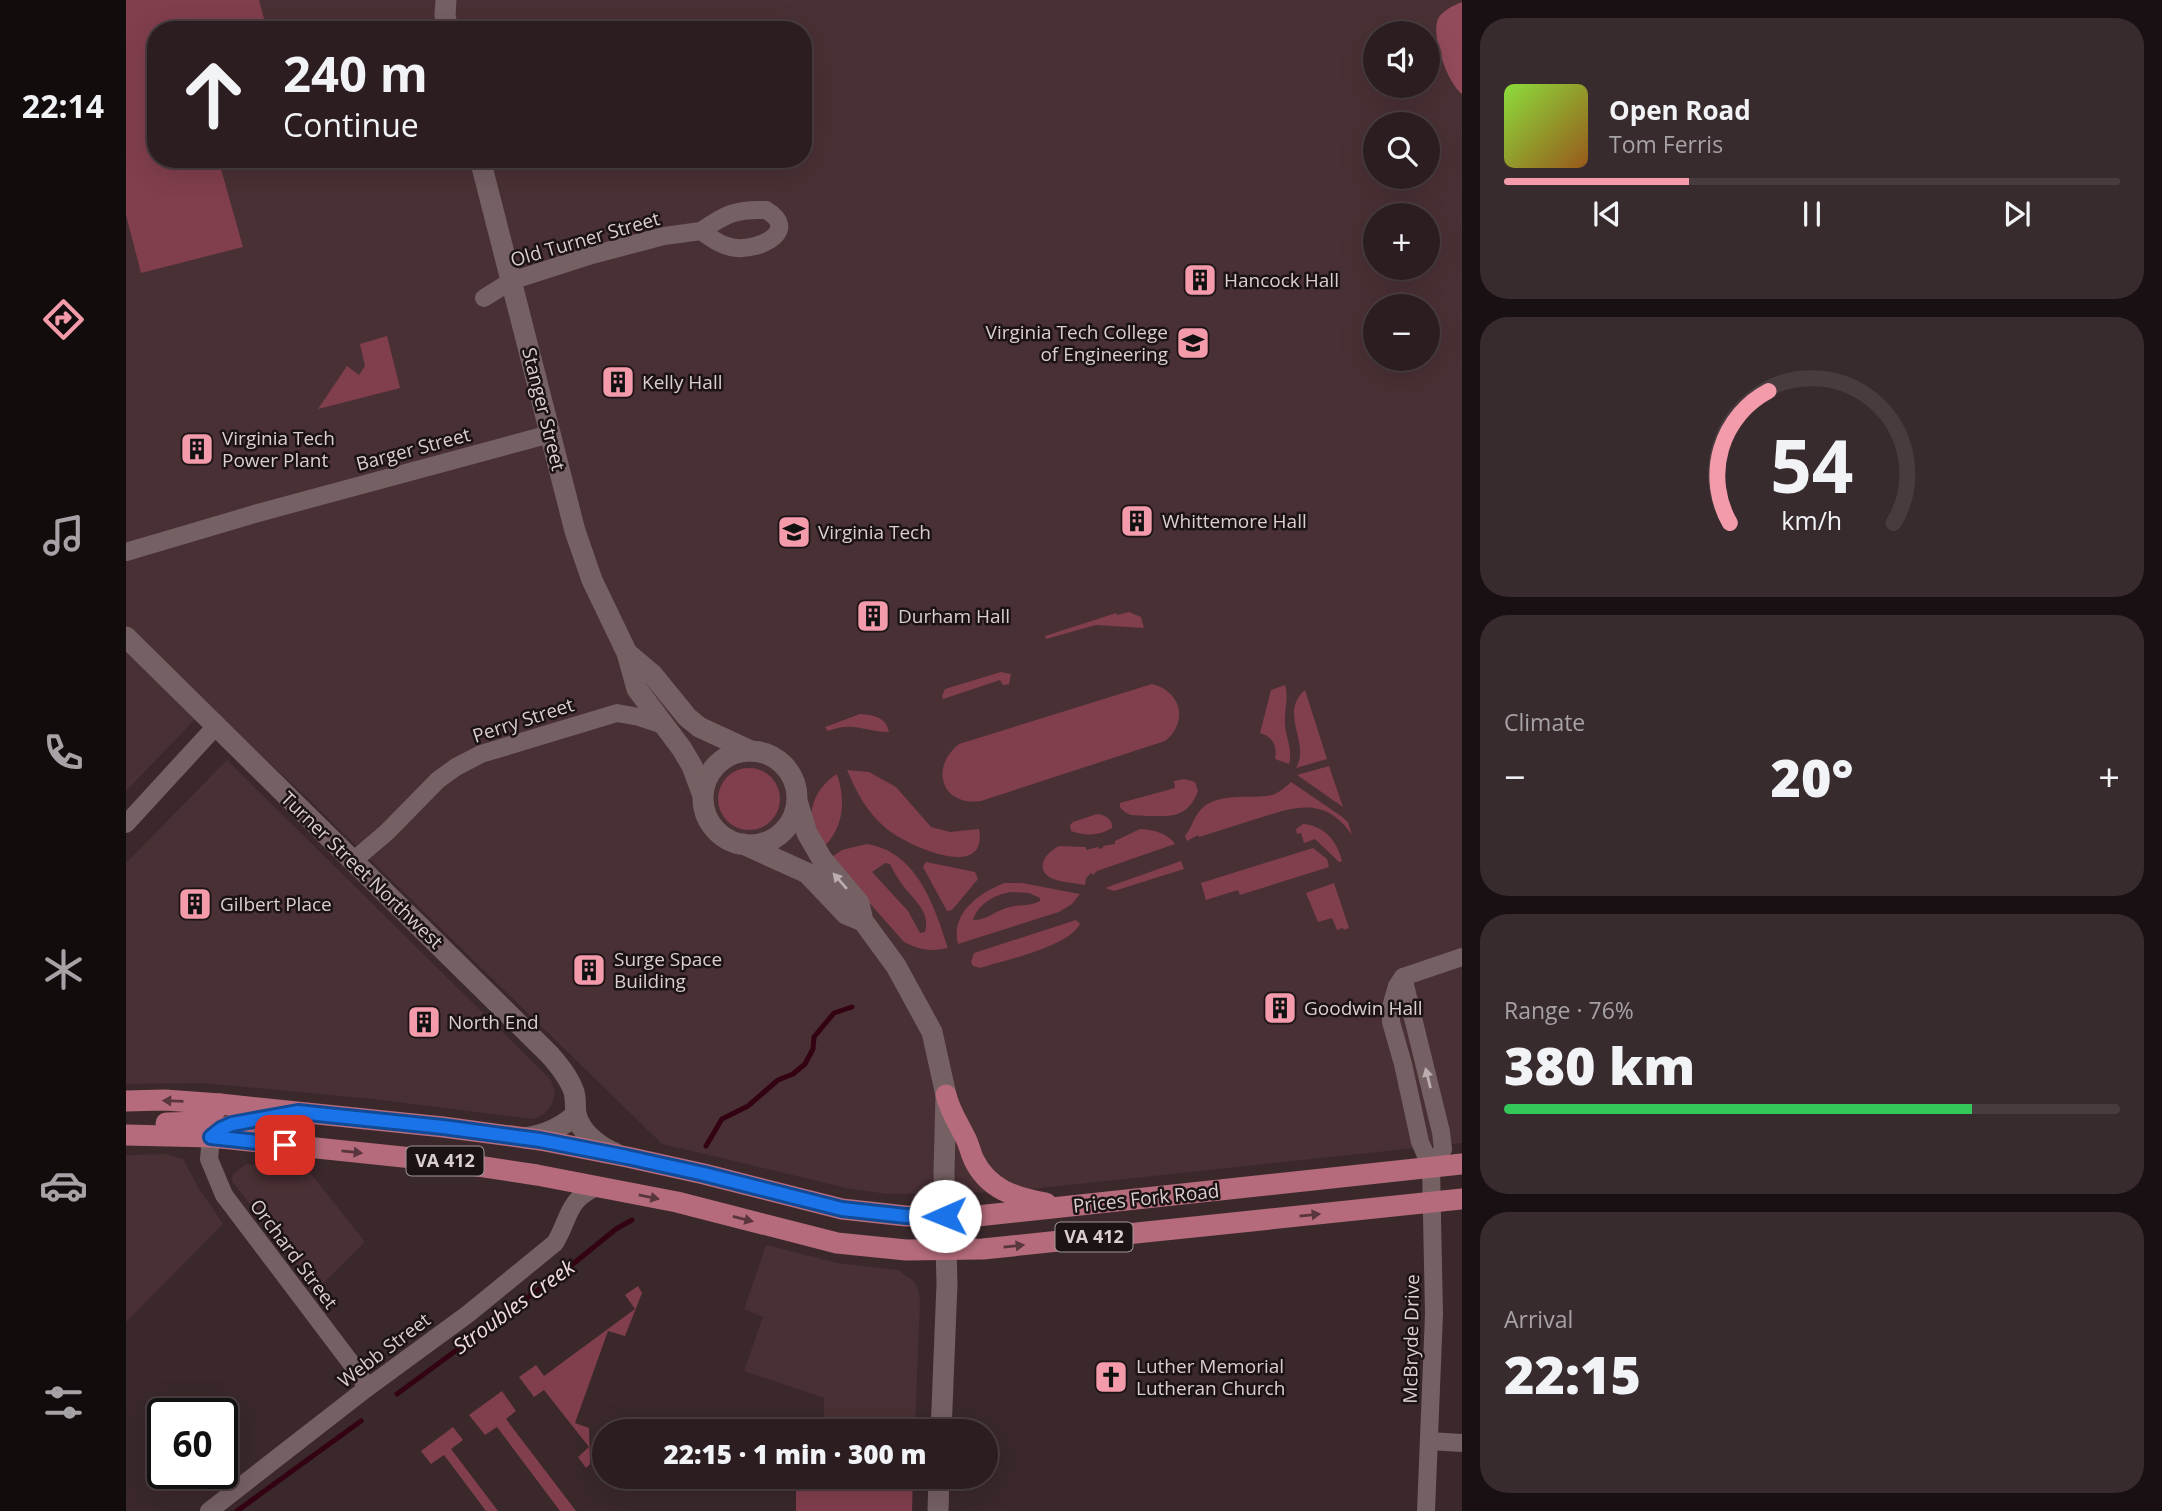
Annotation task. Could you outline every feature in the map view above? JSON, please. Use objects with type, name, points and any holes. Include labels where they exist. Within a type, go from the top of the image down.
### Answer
[{"type":"main road","points":[[946,1095],[950,1112],[963,1133],[972,1157],[981,1174],[993,1186],[1039,1202],[1069,1206]]},
{"type":"main road","name":"Prices Fork Road","points":[[126,1101],[165,1100],[220,1104],[523,1138],[704,1174],[842,1209],[906,1216],[977,1216],[1462,1164]]},
{"type":"main road","points":[[126,1133],[160,1123],[201,1121],[209,1118],[220,1104]]},
{"type":"main road","points":[[211,1137],[232,1124],[298,1112]]},
{"type":"main road","name":"Prices Fork Road","points":[[126,1133],[211,1137],[451,1162],[537,1175],[677,1202],[837,1243],[906,1250],[983,1249],[1462,1199]]},
{"type":"street","points":[[446,0],[447,21]]},
{"type":"street","name":"Stanger Street","points":[[482,168],[575,531],[588,568],[627,653],[637,689],[691,763],[702,793]]},
{"type":"street","name":"Old Turner Street","points":[[484,298],[511,281],[592,255],[652,239],[701,231]]},
{"type":"street","name":"Barger Street","points":[[126,552],[268,510],[550,434]]},
{"type":"street","name":"Turner Street Northwest","points":[[126,637],[549,1054],[566,1074],[573,1091],[576,1114],[591,1138],[600,1146],[627,1157]]},
{"type":"street","name":"Stanger Street","points":[[627,653],[652,674],[687,717],[699,727],[751,751]]},
{"type":"street","points":[[637,689],[617,713],[663,725]]},
{"type":"street","name":"Perry Street","points":[[353,861],[387,832],[430,787],[456,767],[481,754],[617,713]]},
{"type":"street","points":[[126,824],[216,726]]},
{"type":"street","points":[[863,921],[846,914],[807,873],[716,831],[703,806],[702,793],[710,773],[719,763],[735,752],[751,751],[766,755],[790,771],[807,833],[822,859],[859,903],[863,921],[896,966],[932,1032],[946,1095],[947,1284],[942,1419]]},
{"type":"street","points":[[741,843],[765,841],[783,831],[794,818],[798,804]]},
{"type":"street","points":[[1431,1167],[1420,1142],[1391,1022],[1391,1007],[1397,986],[1403,977],[1462,957]]},
{"type":"street","points":[[523,1138],[551,1132],[576,1114]]},
{"type":"street","name":"Orchard Street","points":[[211,1137],[209,1159],[224,1195],[367,1388]]},
{"type":"street","name":"McBryde Drive","points":[[1426,1511],[1434,1314],[1431,1167]]},
{"type":"street","points":[[537,1175],[559,1192],[568,1210]]},
{"type":"street","name":"Webb Street","points":[[209,1511],[367,1388],[468,1314],[555,1243],[565,1227],[568,1210],[582,1195],[599,1186]]},
{"type":"street","points":[[1429,1441],[1462,1443]]},
{"type":"street","points":[[938,1511],[939,1489]]},
{"type":"shaded area","name":"Virginia Tech","points":[[126,0],[1462,0],[1462,1143],[1005,1192],[888,1194],[851,1189],[662,1144],[303,794],[208,706],[126,791]]},
{"type":"shaded area","points":[[126,0],[259,0],[265,21],[147,21],[147,168],[224,168],[221,169],[243,247],[141,273],[126,215]]},
{"type":"shaded area","points":[[1462,2],[1462,94],[1451,80],[1440,52],[1440,21],[1438,21],[1449,8]]},
{"type":"shaded area","points":[[387,336],[400,388],[318,409],[347,366],[359,375],[365,366],[360,344]]},
{"type":"shaded area","points":[[1129,612],[1141,617],[1144,628],[1096,625],[1046,639],[1045,636],[1116,613]]},
{"type":"shaded area","points":[[1001,672],[1011,674],[1009,684],[1003,685],[1000,680],[943,699],[945,689]]},
{"type":"shaded area","points":[[1152,684],[1170,693],[1178,708],[1177,725],[1165,741],[981,801],[957,798],[944,784],[944,764],[959,744]]},
{"type":"shaded area","points":[[1285,685],[1289,764],[1275,759],[1273,742],[1260,733],[1271,690]]},
{"type":"shaded area","points":[[1305,690],[1327,759],[1296,768],[1300,748],[1294,708],[1297,699]]},
{"type":"shaded area","points":[[860,714],[879,718],[889,732],[852,727],[828,731],[825,727]]},
{"type":"shaded area","name":"North End","points":[[227,760],[551,1080],[555,1093],[551,1106],[544,1114],[535,1119],[373,1099],[202,1083],[126,1084],[126,863]]},
{"type":"shaded area","points":[[1329,766],[1343,807],[1297,775]]},
{"type":"shaded area","points":[[749,768],[771,777],[780,799],[771,821],[749,830],[727,821],[718,799],[727,777]]},
{"type":"shaded area","points":[[847,770],[869,772],[896,787],[931,827],[950,832],[979,829],[979,845],[972,854],[959,857],[927,850],[897,836],[868,809]]},
{"type":"shaded area","points":[[837,774],[842,794],[841,814],[835,832],[823,848],[812,822],[812,807],[821,788]]},
{"type":"shaded area","points":[[1184,779],[1195,782],[1198,791],[1189,807],[1177,814],[1135,815],[1120,807],[1120,803],[1175,788],[1174,781]]},
{"type":"shaded area","points":[[1291,782],[1348,822],[1352,835],[1342,822],[1331,814],[1320,809],[1296,808],[1199,837],[1198,835],[1187,841],[1185,836],[1205,806],[1214,801],[1234,797],[1272,795]]},
{"type":"shaded area","points":[[1097,814],[1108,818],[1112,828],[1092,834],[1071,831],[1070,825],[1073,822]]},
{"type":"shaded area","points":[[1303,824],[1324,831],[1337,847],[1342,861],[1339,862],[1315,839],[1304,843],[1301,833],[1297,834],[1296,829]]},
{"type":"shaded area","points":[[1140,829],[1160,833],[1175,844],[1097,871],[1093,875],[1091,873],[1086,878],[1085,885],[1051,878],[1043,870],[1045,858],[1059,846],[1099,849],[1115,844],[1115,841]]},
{"type":"shaded area","points":[[867,844],[884,849],[911,869],[929,898],[948,948],[925,950],[904,942],[830,858],[842,850]],"holes":[[[885,863],[890,864],[924,913],[925,932],[920,933],[908,911],[872,872]]]},
{"type":"shaded area","points":[[1313,848],[1327,859],[1329,867],[1240,895],[1238,890],[1206,900],[1201,883]]},
{"type":"shaded area","points":[[1181,861],[1184,869],[1114,891],[1105,888]]},
{"type":"shaded area","points":[[926,862],[975,872],[978,879],[952,910],[947,911],[923,867]]},
{"type":"shaded area","points":[[1005,883],[1022,883],[1080,894],[1072,904],[1059,912],[958,944],[958,923],[969,905],[986,892]],"holes":[[[1010,892],[1029,893],[1040,898],[1040,901],[1006,908],[973,920],[979,909],[998,895]]]},
{"type":"shaded area","points":[[1334,883],[1349,928],[1344,930],[1337,930],[1332,918],[1318,922],[1306,893]]},
{"type":"shaded area","points":[[1076,920],[1080,924],[1073,932],[1050,946],[980,968],[973,966],[971,962],[974,953]]},
{"type":"shaded area","points":[[167,1154],[183,1159],[223,1224],[126,1322],[126,1155]]},
{"type":"shaded area","points":[[246,1164],[309,1171],[365,1242],[316,1290],[232,1181],[233,1174]]},
{"type":"shaded area","points":[[766,1245],[837,1263],[898,1270],[914,1281],[920,1300],[915,1419],[824,1419],[824,1398],[744,1371],[763,1317],[744,1309]]},
{"type":"shaded area","points":[[638,1286],[642,1293],[625,1336],[608,1331],[575,1423],[589,1428],[590,1464],[586,1468],[578,1457],[589,1447],[544,1390],[534,1397],[519,1377],[536,1365],[544,1376],[635,1309],[625,1295]]},
{"type":"shaded area","points":[[502,1391],[516,1411],[506,1419],[576,1511],[560,1511],[497,1427],[485,1435],[469,1415]]},
{"type":"shaded area","points":[[453,1427],[463,1440],[451,1449],[498,1511],[486,1511],[444,1455],[431,1464],[421,1451]]},
{"type":"shaded area","points":[[796,1489],[913,1489],[912,1511],[796,1511]]},
{"type":"waterway","name":"Stroubles Creek","points":[[706,1146],[722,1119],[748,1106],[778,1080],[793,1074],[805,1064],[813,1049],[814,1037],[834,1013],[852,1007]]},
{"type":"waterway","name":"Stroubles Creek","points":[[397,1394],[568,1268],[616,1229],[632,1220]]},
{"type":"waterway","name":"Stroubles Creek","points":[[237,1511],[361,1421]]},
{"type":"place","name":"Hancock Hall","points":[[1200,280]]},
{"type":"place","name":"Virginia Tech College of Engineering","points":[[1193,343]]},
{"type":"place","name":"Kelly Hall","points":[[618,382]]},
{"type":"place","name":"Virginia Tech Power Plant","points":[[197,449]]},
{"type":"place","name":"Whittemore Hall","points":[[1137,521]]},
{"type":"place","name":"Virginia Tech","points":[[794,532]]},
{"type":"place","name":"Durham Hall","points":[[873,616]]},
{"type":"place","name":"Gilbert Place","points":[[195,904]]},
{"type":"place","name":"Surge Space Building","points":[[589,970]]},
{"type":"place","name":"Goodwin Hall","points":[[1280,1008]]},
{"type":"place","name":"North End","points":[[424,1022]]},
{"type":"place","name":"Luther Memorial Lutheran Church","points":[[1111,1377]]},
{"type":"route","points":[[285,1145],[211,1137],[232,1124],[298,1112],[443,1127],[540,1140],[627,1157],[842,1209],[906,1216],[945,1216]]}]
